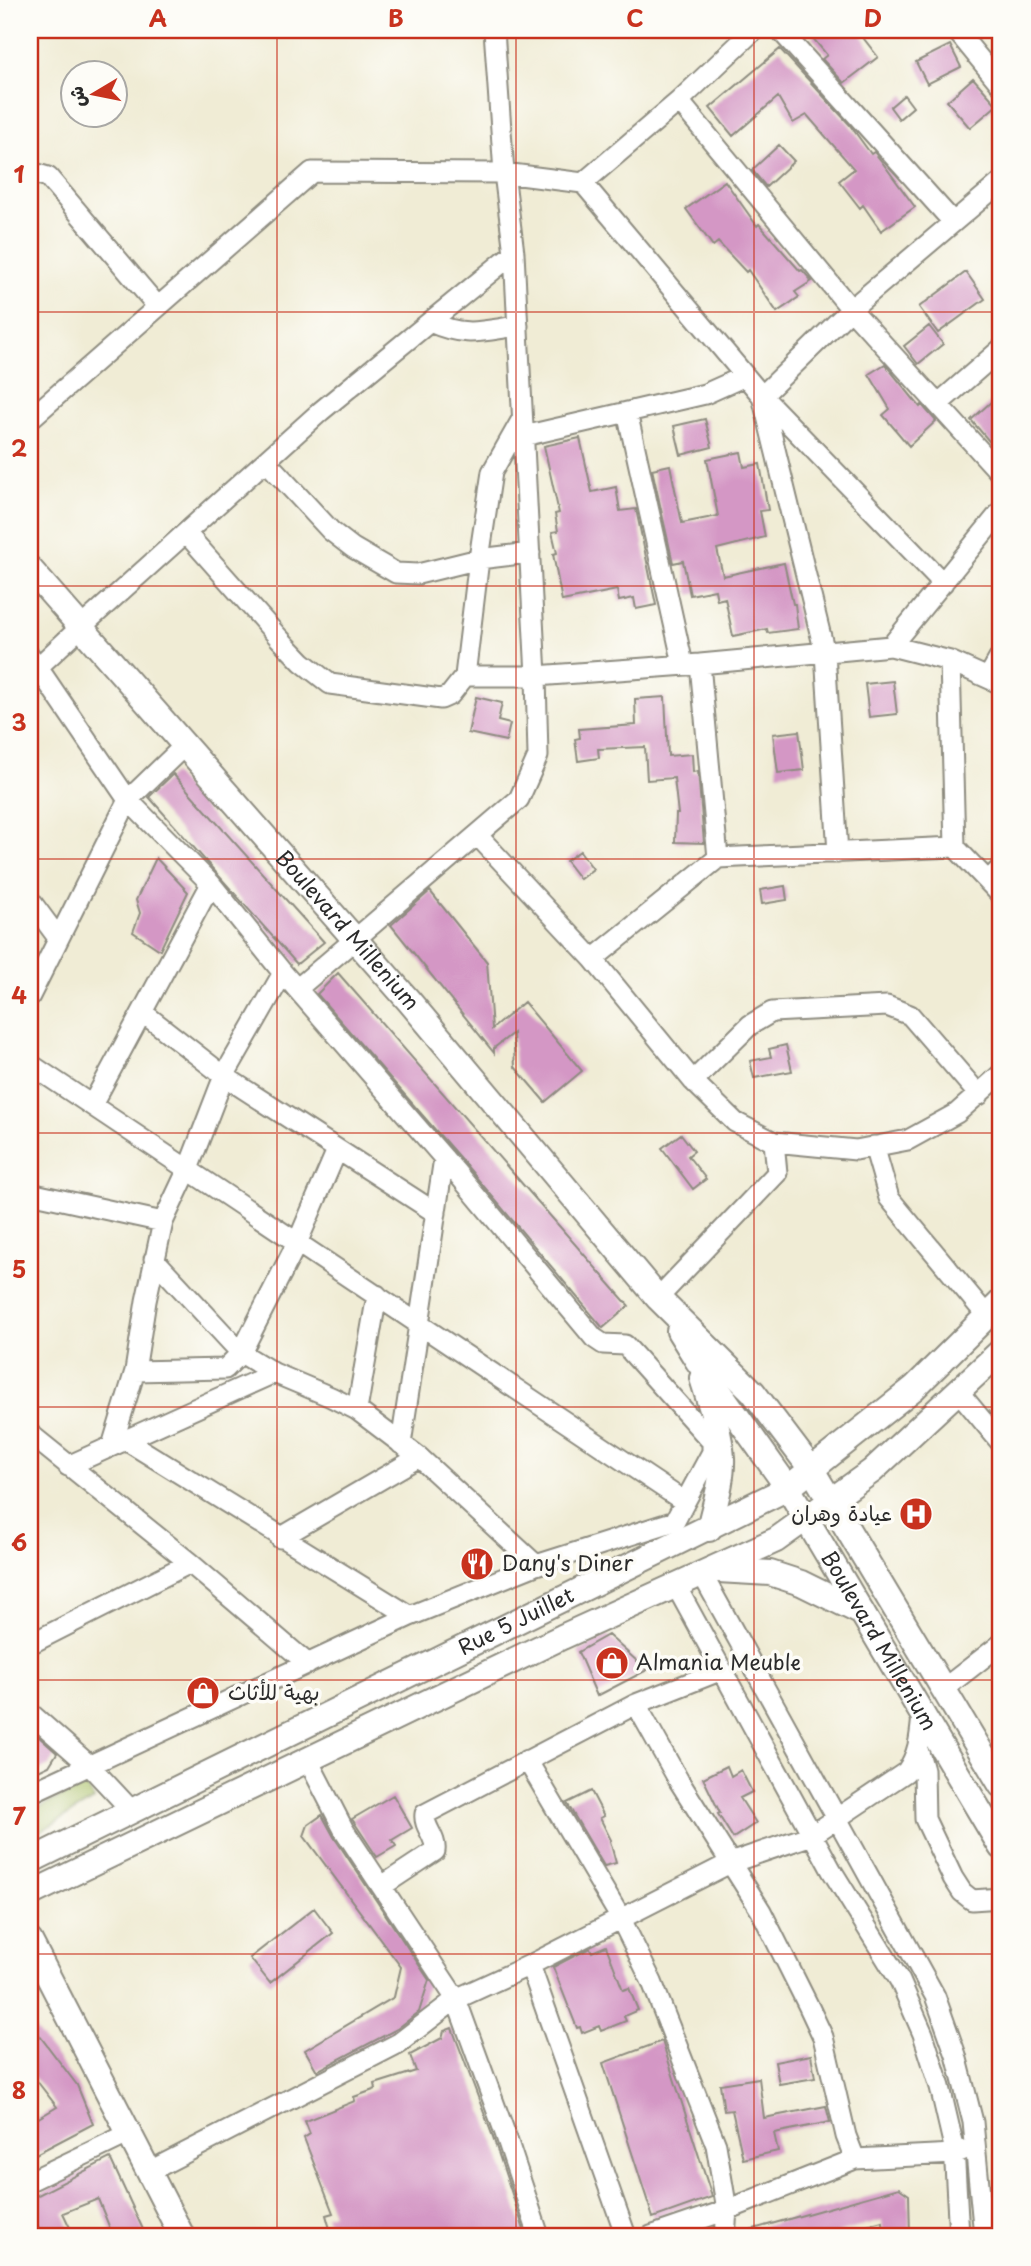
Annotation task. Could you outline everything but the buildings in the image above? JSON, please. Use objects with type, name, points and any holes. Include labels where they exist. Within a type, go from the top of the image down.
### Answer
[{"type":"main road","name":"Boulevard Millenium","points":[[30,569],[354,938],[658,1298],[753,1392],[812,1470],[1001,1785]]},
{"type":"main road","name":"Boulevard Millenium","points":[[658,1298],[696,1360],[788,1488],[1001,1847]]},
{"type":"main road","name":"Rue 5 Juillet","points":[[30,1861],[691,1530],[788,1488],[914,1388],[994,1309]]},
{"type":"main road","name":"Rue 5 Juillet","points":[[30,1894],[562,1637],[776,1540],[872,1471],[1001,1352]]},
{"type":"main road","points":[[691,1530],[719,1485],[722,1460],[718,1434],[696,1360]]},
{"type":"main road","points":[[707,1572],[770,1573],[800,1583],[862,1614]]},
{"type":"main road","points":[[30,1941],[182,2236]]},
{"type":"street","points":[[298,988],[519,799],[538,756],[514,253],[504,173],[494,30]]},
{"type":"street","points":[[583,183],[679,101],[754,30]]},
{"type":"street","points":[[780,30],[953,222]]},
{"type":"street","points":[[959,31],[1001,85]]},
{"type":"street","points":[[679,101],[851,309],[1001,474]]},
{"type":"street","points":[[30,419],[312,172],[504,173],[583,183],[744,376],[943,583]]},
{"type":"street","points":[[30,177],[37,174],[48,177],[158,307]]},
{"type":"street","points":[[762,396],[851,309],[1001,182]]},
{"type":"street","points":[[30,1793],[410,1616],[536,1565],[691,1530],[685,1502],[712,1452],[712,1442],[625,1345],[603,1344],[594,1338],[444,1158],[283,973],[211,884],[128,800],[33,667],[321,411],[514,253]]},
{"type":"street","points":[[430,322],[452,332],[468,333],[518,326]]},
{"type":"street","points":[[938,404],[1001,349]]},
{"type":"street","points":[[186,533],[302,662],[330,684],[441,699],[450,695],[465,677],[492,472],[523,427],[627,412],[705,394],[744,376]]},
{"type":"street","points":[[762,396],[825,653],[838,853]]},
{"type":"street","points":[[627,412],[691,664],[718,859]]},
{"type":"street","points":[[266,461],[331,531],[353,548],[396,573],[418,574],[479,559],[530,553]]},
{"type":"street","points":[[891,646],[1001,511]]},
{"type":"street","points":[[465,677],[536,676],[891,646],[950,661],[995,681],[1001,655]]},
{"type":"street","points":[[950,661],[955,847]]},
{"type":"street","points":[[30,996],[128,800],[185,745]]},
{"type":"street","points":[[478,836],[593,959],[693,1081],[735,1122],[774,1142],[856,1150],[908,1140],[957,1112],[1001,1074]]},
{"type":"street","points":[[593,959],[718,859],[955,847],[997,881]]},
{"type":"street","points":[[92,1105],[211,884]]},
{"type":"street","points":[[30,900],[58,938]]},
{"type":"street","points":[[119,1443],[163,1222],[188,1169],[224,1076],[283,973]]},
{"type":"street","points":[[693,1081],[750,1025],[772,1012],[887,1006],[910,1015],[979,1095]]},
{"type":"street","points":[[142,1012],[224,1076],[436,1213]]},
{"type":"street","points":[[30,1064],[685,1502]]},
{"type":"street","points":[[658,1298],[777,1173],[774,1142]]},
{"type":"street","points":[[874,1146],[888,1198],[994,1309]]},
{"type":"street","points":[[135,1371],[225,1368],[241,1353],[298,1241],[337,1150]]},
{"type":"street","points":[[401,1444],[444,1158]]},
{"type":"street","points":[[30,1193],[163,1222]]},
{"type":"street","points":[[154,1259],[241,1353],[274,1373],[357,1410],[419,1457],[536,1565]]},
{"type":"street","points":[[357,1410],[377,1295]]},
{"type":"street","points":[[68,1466],[274,1373]]},
{"type":"street","points":[[958,1391],[1001,1443]]},
{"type":"street","points":[[31,1438],[190,1563],[308,1664]]},
{"type":"street","points":[[119,1443],[410,1616]]},
{"type":"street","points":[[280,1538],[419,1457]]},
{"type":"street","points":[[30,1644],[190,1563]]},
{"type":"street","points":[[707,1572],[836,1817],[935,1996],[956,2055],[973,2122],[984,2236]]},
{"type":"street","points":[[676,1586],[813,1835],[900,1981],[923,2034],[940,2087],[954,2154],[958,2236]]},
{"type":"street","points":[[943,1690],[1001,1644]]},
{"type":"street","points":[[382,1886],[435,1851],[436,1843],[425,1821],[425,1814],[636,1704],[722,1670]]},
{"type":"street","points":[[636,1704],[761,1912],[823,2037],[846,2136],[855,2159]]},
{"type":"street","points":[[30,1713],[89,1765],[132,1811]]},
{"type":"street","points":[[150,2171],[399,2043],[456,1999],[530,1965],[730,1863],[813,1835],[905,1772],[918,1749],[922,1715]]},
{"type":"street","points":[[918,1749],[924,1770],[925,1819],[953,1878],[962,1892],[972,1900],[1001,1898]]},
{"type":"street","points":[[308,1760],[344,1830],[456,1999],[539,2236]]},
{"type":"street","points":[[527,1760],[620,1917],[652,1982],[716,2145],[727,2210],[725,2236]]},
{"type":"street","points":[[530,1965],[626,2236]]},
{"type":"street","points":[[30,2180],[130,2133]]},
{"type":"street","points":[[651,2236],[727,2210],[855,2159],[954,2154],[976,2146]]},
{"type":"green space","points":[[86,1785],[94,1800],[30,1837],[30,1812]]},
{"type":"place","name":"عيادة وهران","points":[[916,1514]]},
{"type":"place","name":"Dany's Diner","points":[[477,1564]]},
{"type":"place","name":"Almania Meuble","points":[[612,1663]]},
{"type":"place","name":"بهية للأثاث","points":[[203,1693]]}]
